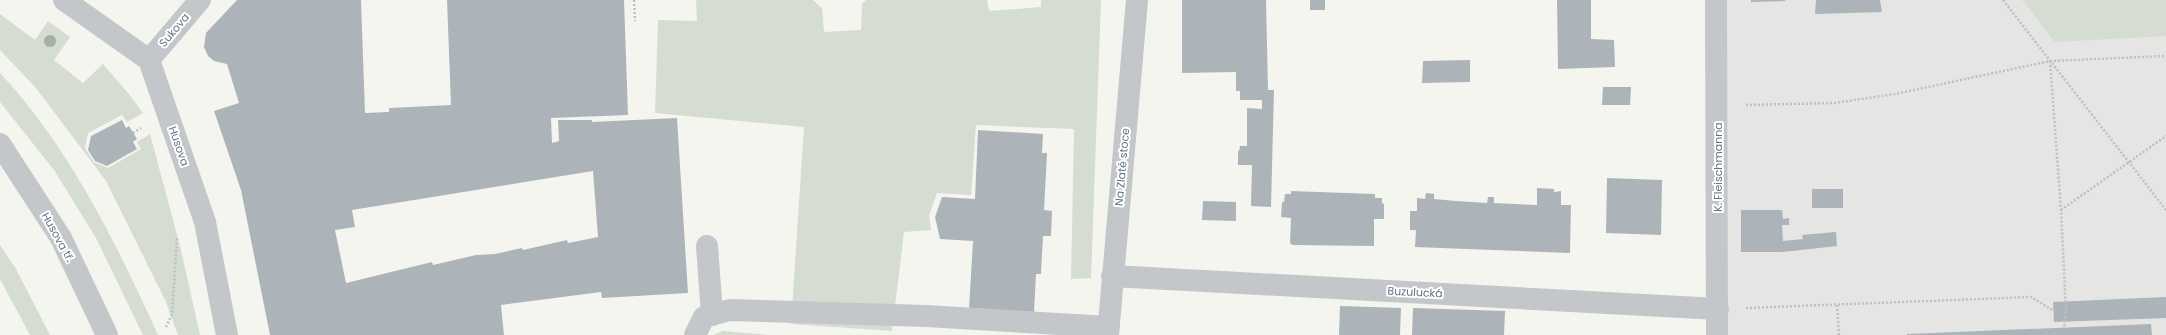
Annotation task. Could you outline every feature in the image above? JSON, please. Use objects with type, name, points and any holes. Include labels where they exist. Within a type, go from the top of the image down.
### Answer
[{"type":"street","points":[[64,0],[149,60]]},
{"type":"street","name":"Sukova","points":[[149,60],[200,0]]},
{"type":"street","name":"Na Zlaté stoce","points":[[1108,331],[1137,0]]},
{"type":"street","name":"K. Fleischmanna","points":[[1716,0],[1718,106],[1717,335]]},
{"type":"street","name":"Husova","points":[[149,60],[205,222],[227,335]]},
{"type":"street","name":"Husova tř.","points":[[0,144],[61,238],[107,335]]},
{"type":"street","points":[[707,246],[712,315]]},
{"type":"street","name":"Buzulucká","points":[[1112,276],[1718,309]]},
{"type":"street","points":[[695,335],[704,316],[730,310],[918,316],[1108,331]]},
{"type":"path","points":[[634,0],[635,21]]},
{"type":"path","points":[[2003,0],[2166,210]]},
{"type":"path","points":[[1718,106],[1834,103],[1894,94],[2050,61],[2166,56]]},
{"type":"path","points":[[2050,61],[2061,210],[2066,311],[2064,328]]},
{"type":"path","points":[[2061,210],[2166,136]]},
{"type":"path","points":[[166,327],[172,314],[177,235]]},
{"type":"path","points":[[1718,309],[2031,297],[2054,311]]},
{"type":"path","points":[[1837,305],[1839,335]]},
{"type":"shaded area","points":[[696,0],[813,0],[822,8],[824,32],[861,30],[862,4],[866,0],[987,0],[989,11],[1041,7],[1041,0],[1101,0],[1091,278],[1071,279],[1074,129],[976,125],[971,195],[937,193],[929,215],[931,230],[904,232],[892,331],[791,324],[804,127],[655,113],[658,20],[697,21]]},
{"type":"shaded area","points":[[1714,0],[2166,0],[2166,335],[1714,335]]},
{"type":"shaded area","points":[[2022,0],[2166,0],[2166,36],[2055,42]]},
{"type":"shaded area","points":[[0,14],[35,40],[48,21],[70,37],[54,60],[83,83],[103,64],[143,113],[127,122],[122,115],[88,133],[85,148],[94,162],[108,168],[141,149],[137,142],[150,134],[180,246],[200,335],[178,335],[166,302],[106,181],[36,88],[0,50]]},
{"type":"shaded area","points":[[0,73],[25,102],[48,133],[90,198],[108,231],[158,335],[143,335],[96,238],[54,170],[0,102]]},
{"type":"shaded area","points":[[0,245],[16,269],[50,335],[30,335],[0,279]]},
{"type":"shaded area","points":[[723,331],[769,335],[713,335]]},
{"type":"building","points":[[237,0],[361,0],[365,113],[389,112],[389,108],[451,105],[447,0],[624,0],[628,115],[551,118],[552,143],[559,141],[558,120],[592,120],[592,122],[677,118],[688,293],[602,298],[601,292],[501,305],[504,335],[270,335],[241,190],[214,111],[239,103],[227,64],[214,61],[208,56],[204,47],[206,33]],"holes":[[[593,171],[598,237],[568,243],[567,240],[523,250],[522,248],[495,254],[476,255],[433,265],[432,262],[346,283],[335,230],[355,227],[352,210]]]},
{"type":"building","points":[[1182,0],[1266,0],[1268,90],[1274,90],[1271,207],[1251,206],[1252,165],[1238,165],[1238,151],[1240,146],[1247,146],[1247,108],[1262,109],[1262,100],[1240,100],[1240,91],[1236,91],[1236,72],[1182,73]]},
{"type":"building","points":[[1310,0],[1325,0],[1325,10],[1310,10]]},
{"type":"building","points":[[1557,0],[1591,0],[1591,39],[1614,40],[1615,67],[1558,69]]},
{"type":"building","points":[[1751,0],[1785,0],[1785,1],[1751,2]]},
{"type":"building","points":[[1816,0],[1880,0],[1882,12],[1815,14]]},
{"type":"building","points":[[1470,60],[1470,82],[1422,83],[1423,61]]},
{"type":"building","points":[[1603,87],[1631,87],[1630,105],[1602,105]]},
{"type":"building","points":[[122,120],[126,128],[129,126],[137,139],[133,142],[137,149],[107,166],[95,161],[88,150],[91,136]]},
{"type":"building","points":[[978,130],[1043,134],[1042,153],[1047,153],[1044,210],[1052,211],[1051,236],[1043,236],[1041,274],[1036,274],[1034,312],[969,309],[973,241],[940,239],[935,217],[942,197],[975,199]]},
{"type":"building","points":[[1607,178],[1662,180],[1661,235],[1606,233]]},
{"type":"building","points":[[1537,188],[1554,189],[1554,192],[1561,191],[1561,205],[1571,205],[1570,253],[1415,247],[1416,230],[1410,230],[1410,211],[1417,211],[1417,198],[1425,199],[1426,193],[1434,194],[1434,199],[1487,203],[1488,197],[1494,197],[1494,203],[1537,205]]},
{"type":"building","points":[[1812,189],[1843,189],[1843,208],[1812,208]]},
{"type":"building","points":[[1291,191],[1375,194],[1375,198],[1382,198],[1382,203],[1384,204],[1384,219],[1374,219],[1374,246],[1292,245],[1290,243],[1291,218],[1281,217],[1282,202],[1284,202],[1285,194],[1291,194]]},
{"type":"building","points":[[1203,201],[1236,202],[1236,221],[1202,220]]},
{"type":"building","points":[[1741,210],[1782,210],[1783,219],[1789,218],[1789,225],[1782,225],[1783,241],[1803,239],[1802,235],[1836,232],[1837,246],[1783,252],[1741,252]]},
{"type":"building","points":[[2166,297],[2166,318],[2054,322],[2053,302]]},
{"type":"building","points":[[1340,306],[1401,308],[1400,335],[1339,335]]},
{"type":"building","points":[[1413,308],[1505,311],[1504,335],[1412,335]]},
{"type":"building","points":[[2151,324],[2152,335],[1907,335],[1907,334]]}]
